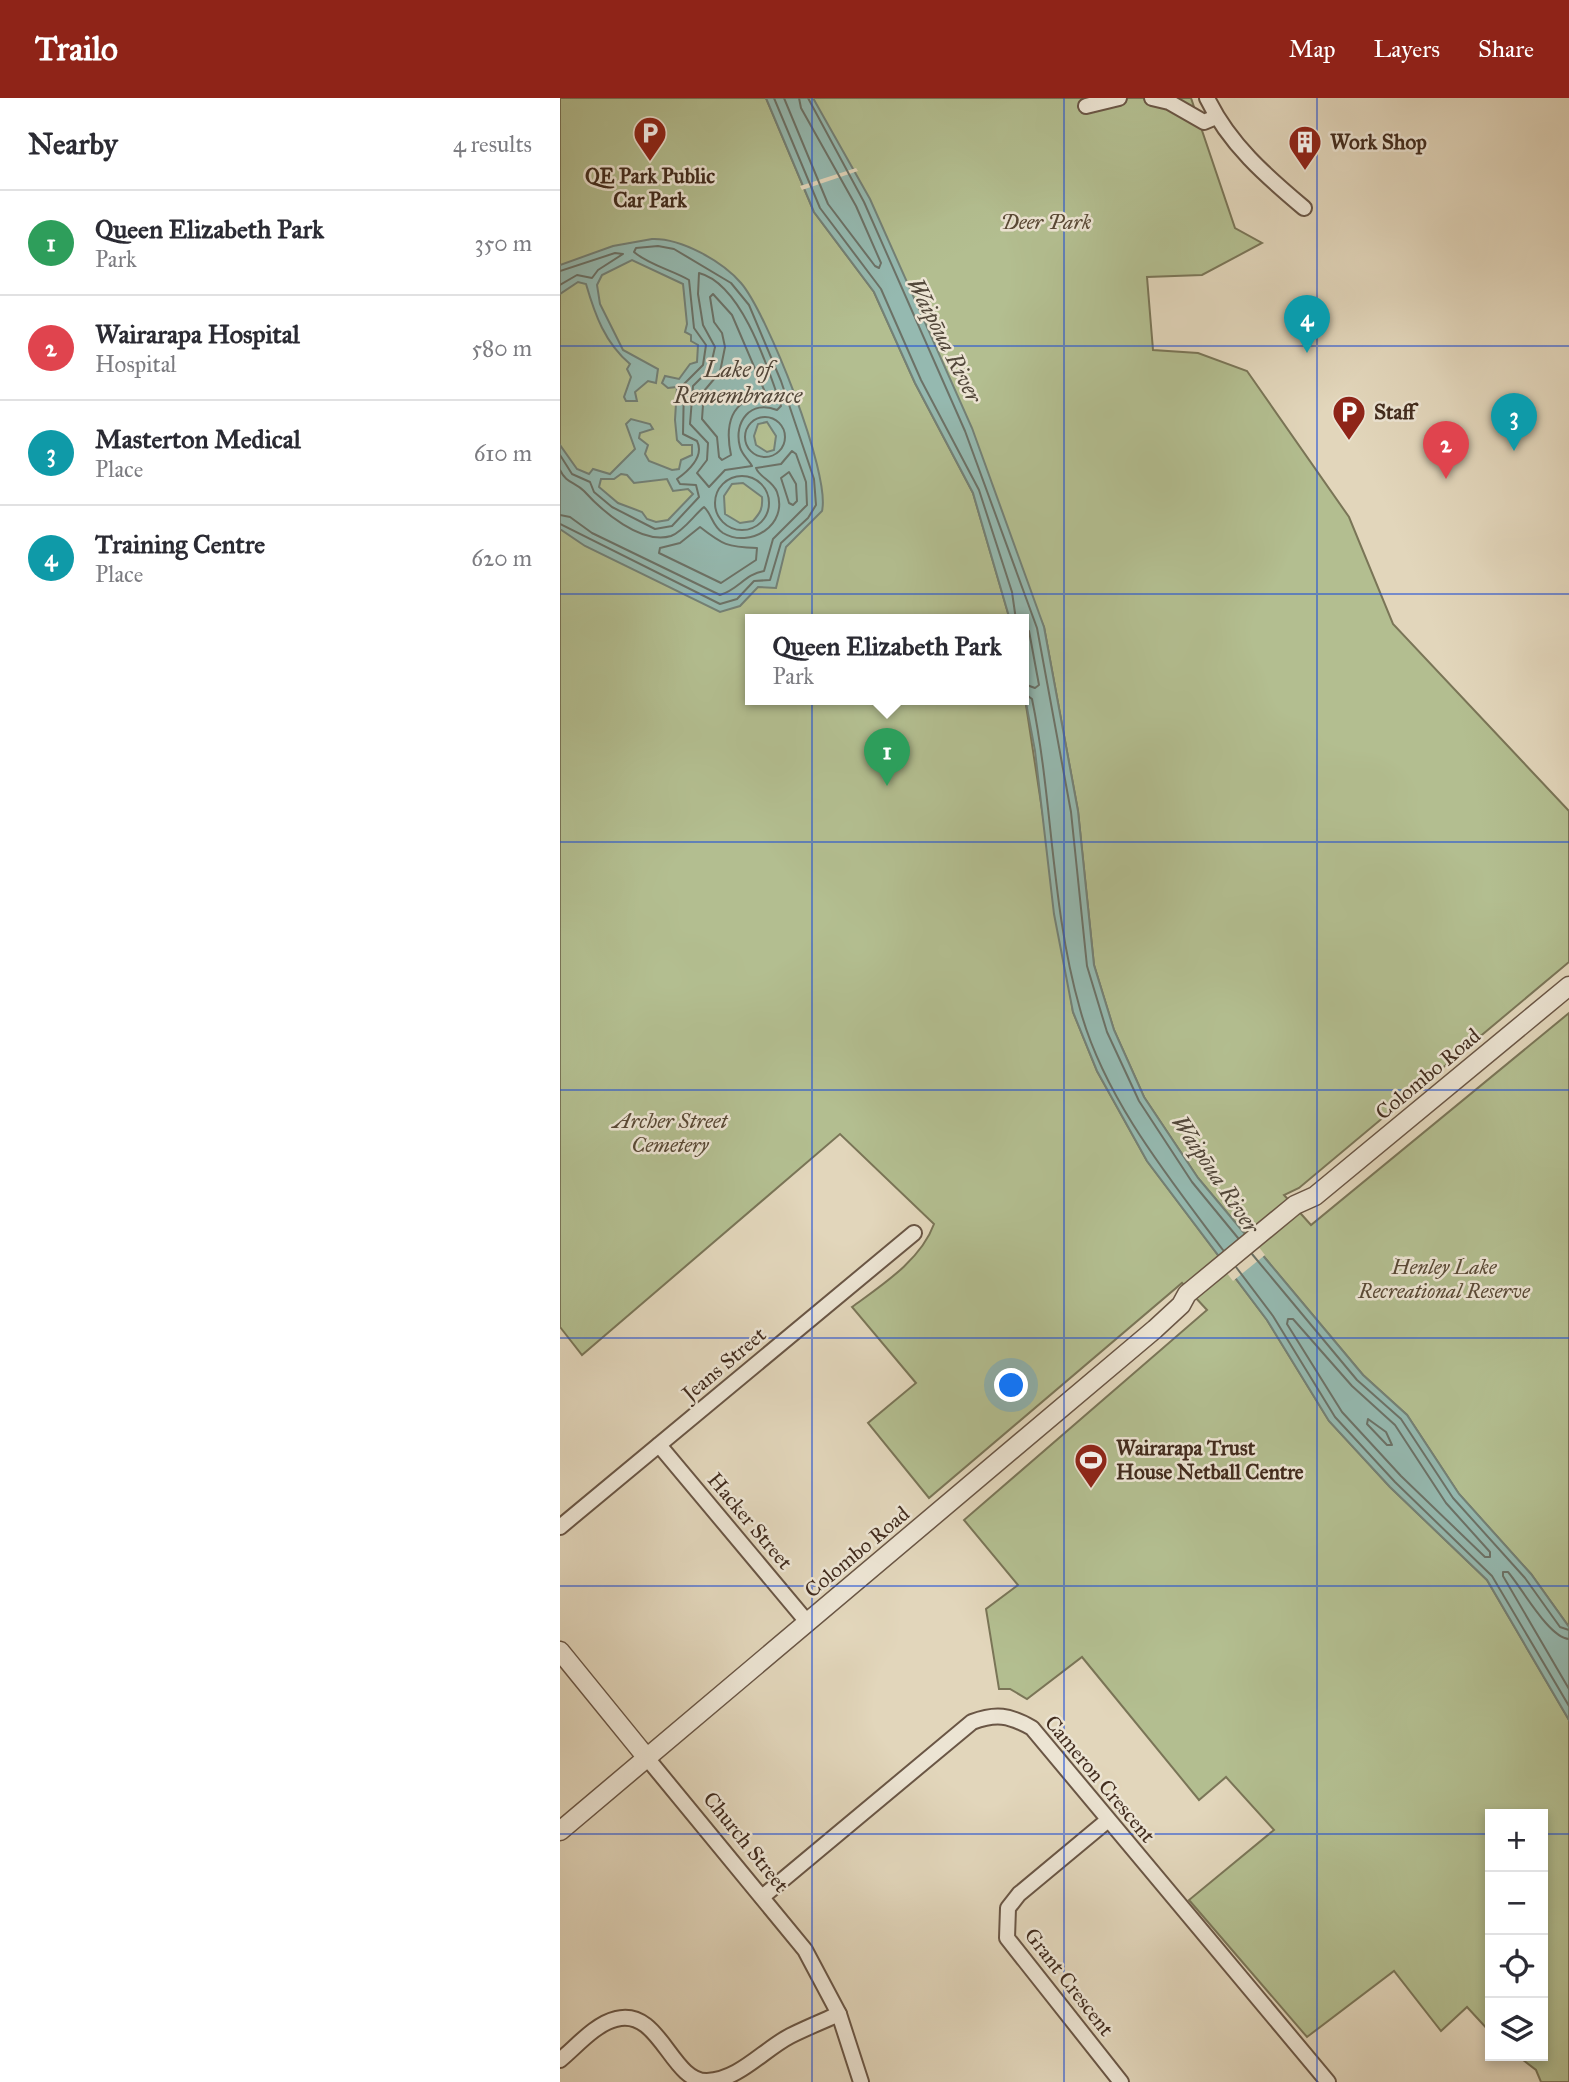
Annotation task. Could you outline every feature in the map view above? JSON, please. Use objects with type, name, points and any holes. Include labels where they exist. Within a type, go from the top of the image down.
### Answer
[{"type":"street","points":[[1086,106],[1119,98]]},
{"type":"street","points":[[1153,98],[1169,102],[1204,122],[1216,117]]},
{"type":"street","points":[[1207,98],[1216,117],[1251,162],[1304,208]]},
{"type":"street","name":"Colombo Road","points":[[560,1831],[1187,1301],[1569,986]]},
{"type":"street","name":"Jeans Street","points":[[560,1527],[914,1233]]},
{"type":"street","name":"Hacker Street","points":[[659,1446],[808,1623]]},
{"type":"street","name":"Church Street","points":[[560,1651],[805,1950],[839,2014],[861,2082]]},
{"type":"street","name":"Cameron Crescent","points":[[762,1896],[971,1722],[990,1715],[1010,1715],[1031,1728],[1328,2082]]},
{"type":"street","name":"Grant Crescent","points":[[1108,1820],[1018,1894],[1008,1908],[1006,1931],[1015,1951],[1119,2081]]},
{"type":"street","points":[[560,2060],[598,2028],[616,2019],[632,2018],[648,2027],[688,2074],[703,2082],[719,2080],[789,2037],[839,2014]]},
{"type":"green space","name":"Archer Street Cemetery","points":[[560,98],[766,98],[814,212],[874,292],[915,383],[973,493],[1008,614],[745,614],[745,705],[1026,705],[1073,1012],[1097,1071],[1147,1161],[1267,1320],[1329,1421],[1390,1487],[1487,1580],[1569,1720],[1569,2082],[1541,2082],[1536,2070],[1524,2061],[1548,2061],[1548,1809],[1485,1809],[1485,2027],[1467,2007],[1441,2031],[1394,1971],[1307,2037],[1189,1900],[1274,1830],[1226,1777],[1199,1800],[1082,1657],[1027,1699],[1010,1689],[999,1689],[986,1609],[1018,1585],[964,1520],[1207,1310],[1182,1283],[929,1498],[868,1423],[916,1383],[852,1307],[888,1281],[910,1260],[928,1237],[934,1224],[840,1134],[582,1355],[560,1327]]},
{"type":"green space","points":[[813,98],[1191,98],[1235,228],[1262,243],[1202,275],[1147,277],[1153,350],[1198,353],[1247,371],[1349,517],[1393,624],[1569,811],[1569,962],[1299,1188],[1284,1195],[1311,1225],[1569,1013],[1569,1627],[1531,1574],[1459,1494],[1407,1415],[1363,1375],[1198,1178],[1144,1097],[1114,1030],[1094,965],[1078,811],[1044,627]]},
{"type":"water","points":[[766,98],[813,98],[870,199],[972,428],[1044,627],[1078,811],[1094,965],[1114,1030],[1144,1097],[1198,1178],[1363,1375],[1407,1415],[1459,1494],[1531,1574],[1569,1627],[1569,1720],[1487,1580],[1390,1487],[1329,1421],[1267,1320],[1147,1161],[1097,1071],[1073,1012],[1054,914],[1035,751],[1026,705],[1029,705],[1029,614],[1008,614],[973,493],[915,383],[874,292],[814,212]]},
{"type":"water","name":"Lake of Remembrance","points":[[652,239],[675,242],[700,252],[733,275],[752,300],[766,326],[795,394],[817,464],[822,511],[786,547],[776,588],[758,587],[740,606],[720,612],[585,546],[560,529],[560,445],[577,469],[589,474],[593,469],[610,474],[635,449],[626,424],[631,419],[650,424],[653,429],[640,433],[639,438],[648,445],[645,454],[649,461],[672,470],[679,469],[681,460],[692,455],[692,445],[682,445],[677,440],[677,387],[668,388],[662,383],[665,376],[679,379],[690,364],[697,362],[698,345],[691,341],[691,335],[685,332],[687,324],[683,284],[632,260],[602,275],[597,285],[600,304],[623,350],[658,369],[656,383],[648,381],[635,392],[637,401],[626,401],[624,397],[631,377],[627,369],[630,364],[614,347],[602,328],[586,284],[578,282],[560,294],[560,265],[613,246]],"holes":[[[767,422],[776,436],[774,450],[767,452],[756,445],[754,436],[758,424]],[[621,474],[627,475],[634,483],[667,479],[673,491],[688,489],[693,494],[668,520],[656,522],[647,519],[642,512],[618,503],[599,487],[601,479],[614,479]],[[743,483],[762,497],[761,510],[753,521],[740,523],[725,514],[724,496],[732,484]]]},
{"type":"pier","points":[[856,168],[858,171],[802,190],[800,186]]},
{"type":"pier","points":[[1248,1233],[1265,1255],[1233,1281],[1216,1259]]},
{"type":"place","name":"QE Park Public Car Park","points":[[650,163]]},
{"type":"place","name":"Work Shop","points":[[1305,172]]},
{"type":"place","name":"Training Centre","points":[[1307,353]]},
{"type":"place","name":"Staff","points":[[1349,442]]},
{"type":"place","name":"Masterton Medical","points":[[1514,451]]},
{"type":"place","name":"Wairarapa Hospital","points":[[1446,479]]},
{"type":"place","name":"Queen Elizabeth Park","points":[[887,786]]},
{"type":"place","name":"Wairarapa Trust House Netball Centre","points":[[1091,1490]]},
{"type":"park label","name":"Deer Park","points":[[1046,222]]},
{"type":"park label","name":"Henley Lake Recreational Reserve","points":[[1444,1279]]},
{"type":"water label","name":"Waipōua River","points":[[945,340]]},
{"type":"water label","name":"Waipōua River","points":[[1216,1174]]}]
